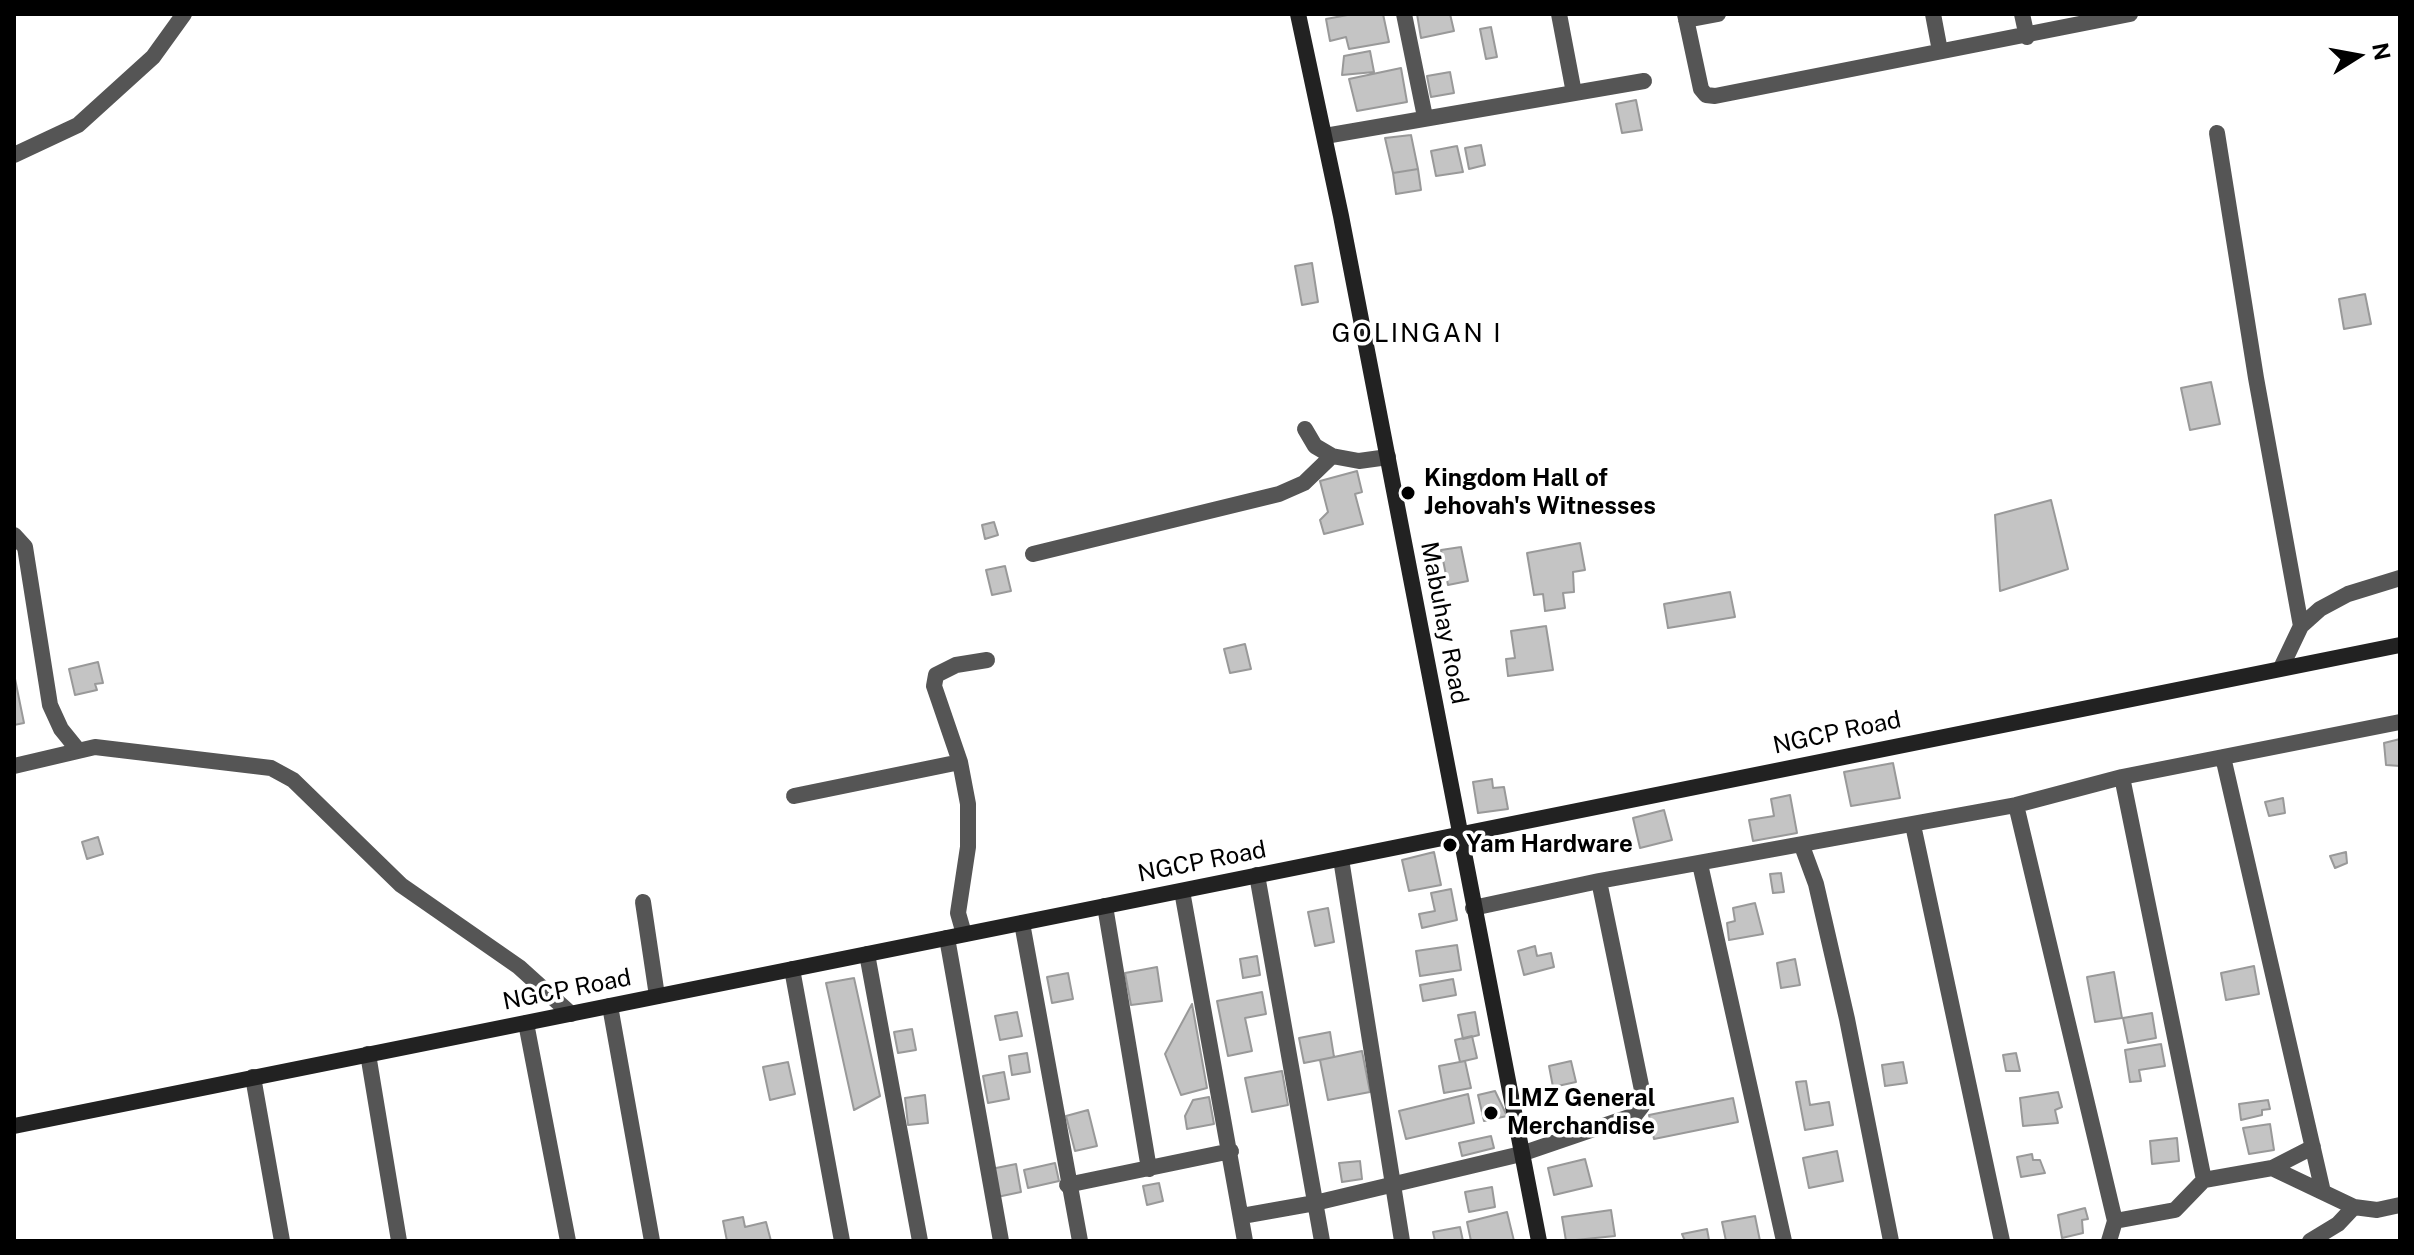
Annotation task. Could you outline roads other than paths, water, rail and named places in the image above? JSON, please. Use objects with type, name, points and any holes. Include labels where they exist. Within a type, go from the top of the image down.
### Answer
[{"type":"main road","name":"Mabuhay Road","points":[[1298,14],[1325,136],[1539,1241]]},
{"type":"main road","name":"NGCP Road","points":[[14,1126],[2400,645]]},
{"type":"street","points":[[14,155],[78,125],[153,57],[184,14]]},
{"type":"street","points":[[1404,14],[1425,117]]},
{"type":"street","points":[[1559,14],[1574,93]]},
{"type":"street","points":[[1718,14],[1685,17],[1701,89],[1710,96],[2027,37],[2103,17],[2130,14]]},
{"type":"street","points":[[1933,14],[1940,51]]},
{"type":"street","points":[[2022,14],[2027,37]]},
{"type":"street","points":[[1325,136],[1644,81]]},
{"type":"street","points":[[2217,133],[2256,378],[2301,626]]},
{"type":"street","points":[[1305,429],[1315,446],[1332,456],[1359,461],[1388,457]]},
{"type":"street","points":[[1033,554],[1279,494],[1304,483],[1332,456]]},
{"type":"street","points":[[14,535],[25,547],[50,705],[61,729],[78,750]]},
{"type":"street","points":[[2281,668],[2301,626],[2320,609],[2348,594],[2400,578]]},
{"type":"street","points":[[964,934],[958,913],[968,847],[968,804],[960,762],[934,686],[936,675],[956,665],[987,660]]},
{"type":"street","points":[[1473,908],[1599,881],[2016,805],[2122,777],[2400,722]]},
{"type":"street","points":[[14,766],[78,750],[124,748],[271,768],[293,780],[401,885],[519,967],[571,1014]]},
{"type":"street","points":[[2223,757],[2323,1192]]},
{"type":"street","points":[[794,796],[960,762]]},
{"type":"street","points":[[2122,777],[2204,1180]]},
{"type":"street","points":[[2016,805],[2115,1221],[2109,1241]]},
{"type":"street","points":[[1913,825],[2002,1241]]},
{"type":"street","points":[[1802,846],[1816,884],[1891,1241]]},
{"type":"street","points":[[1341,859],[1402,1241]]},
{"type":"street","points":[[1700,864],[1784,1241]]},
{"type":"street","points":[[1257,875],[1322,1241]]},
{"type":"street","points":[[1242,1216],[1315,1203],[1521,1154],[1611,1126],[1635,1115],[1642,1106],[1643,1095],[1599,881]]},
{"type":"street","points":[[1182,891],[1245,1241]]},
{"type":"street","points":[[643,902],[657,996]]},
{"type":"street","points":[[1105,906],[1149,1169]]},
{"type":"street","points":[[1022,923],[1067,1185],[1080,1241]]},
{"type":"street","points":[[947,938],[1001,1241]]},
{"type":"street","points":[[867,954],[920,1241]]},
{"type":"street","points":[[792,969],[842,1241]]},
{"type":"street","points":[[610,1006],[652,1241]]},
{"type":"street","points":[[526,1023],[568,1241]]},
{"type":"street","points":[[368,1054],[399,1241]]},
{"type":"street","points":[[253,1077],[282,1241]]},
{"type":"street","points":[[2115,1221],[2175,1210],[2204,1180],[2272,1168],[2313,1147]]},
{"type":"street","points":[[1067,1185],[1231,1151]]},
{"type":"street","points":[[2272,1168],[2354,1207],[2377,1210],[2400,1205]]},
{"type":"street","points":[[2310,1241],[2338,1224],[2354,1207]]},
{"type":"place","name":"Kingdom Hall of Jehovah's Witnesses","points":[[1408,493]]},
{"type":"place","name":"Yam Hardware","points":[[1450,845]]},
{"type":"place","name":"LMZ General Merchandise","points":[[1491,1113]]},
{"type":"district","name":"GOLINGAN I","points":[[1417,334]]}]
